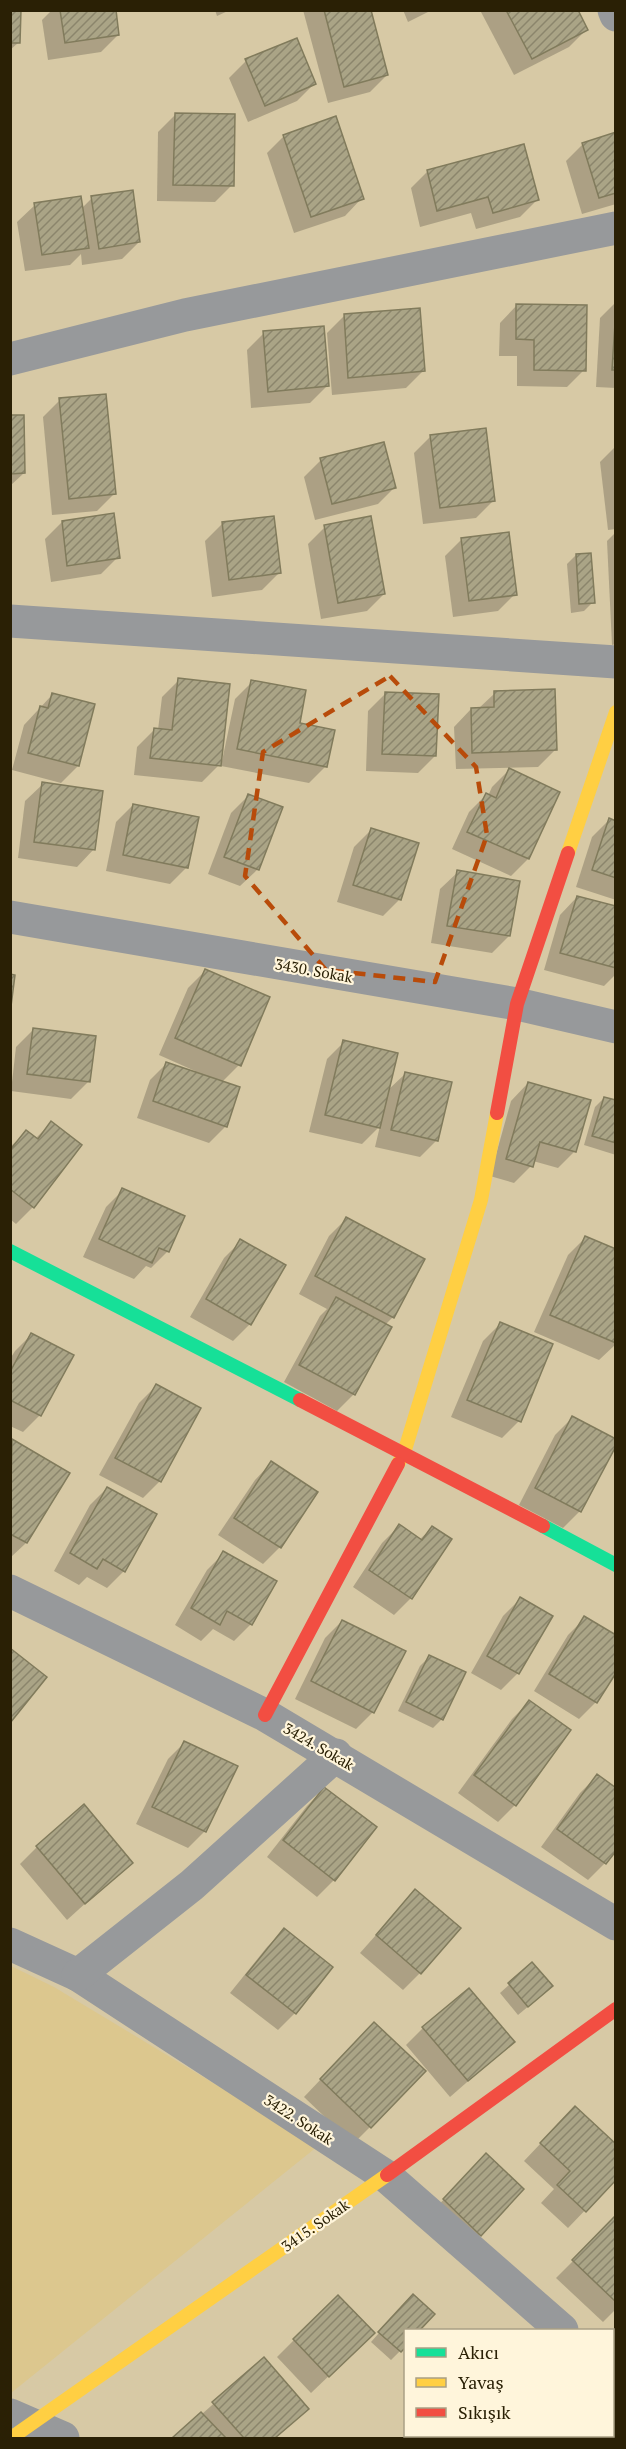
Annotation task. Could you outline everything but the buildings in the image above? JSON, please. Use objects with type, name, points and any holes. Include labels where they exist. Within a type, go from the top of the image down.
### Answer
[{"type":"street","points":[[10,359],[184,315],[615,228]]},
{"type":"street","points":[[10,621],[615,662]]},
{"type":"street","points":[[265,1715],[404,1453],[481,1200],[517,1005],[615,712]]},
{"type":"street","name":"3430. Sokak","points":[[10,917],[517,1005],[615,1027]]},
{"type":"street","points":[[10,1251],[404,1453],[615,1566]]},
{"type":"street","name":"3424. Sokak","points":[[10,1591],[265,1715],[336,1755],[615,1924]]},
{"type":"street","points":[[78,1975],[192,1885],[336,1755]]},
{"type":"street","name":"3422. Sokak","points":[[10,1944],[78,1975],[386,2176],[560,2329]]},
{"type":"street","name":"3415. Sokak","points":[[17,2426],[386,2176],[615,2008]]},
{"type":"street","points":[[17,2426],[63,2439]]},
{"type":"highlighted area","points":[[390,676],[476,767],[487,835],[435,982],[326,970],[245,876],[263,752]]},
{"type":"shaded area","points":[[11,1966],[54,1987],[318,2146],[11,2393]]},
{"type":"traffic: fast","points":[[10,1251],[300,1400]]},
{"type":"traffic: fast","points":[[543,1526],[616,1565]]},
{"type":"traffic: slow","points":[[568,853],[616,712]]},
{"type":"traffic: slow","points":[[398,1464],[404,1453],[481,1200],[497,1113]]},
{"type":"traffic: slow","points":[[11,2438],[387,2175]]},
{"type":"traffic: jam","points":[[497,1113],[517,1004],[568,853]]},
{"type":"traffic: jam","points":[[300,1400],[543,1526]]},
{"type":"traffic: jam","points":[[265,1715],[398,1464]]},
{"type":"traffic: jam","points":[[387,2175],[616,2009]]}]
